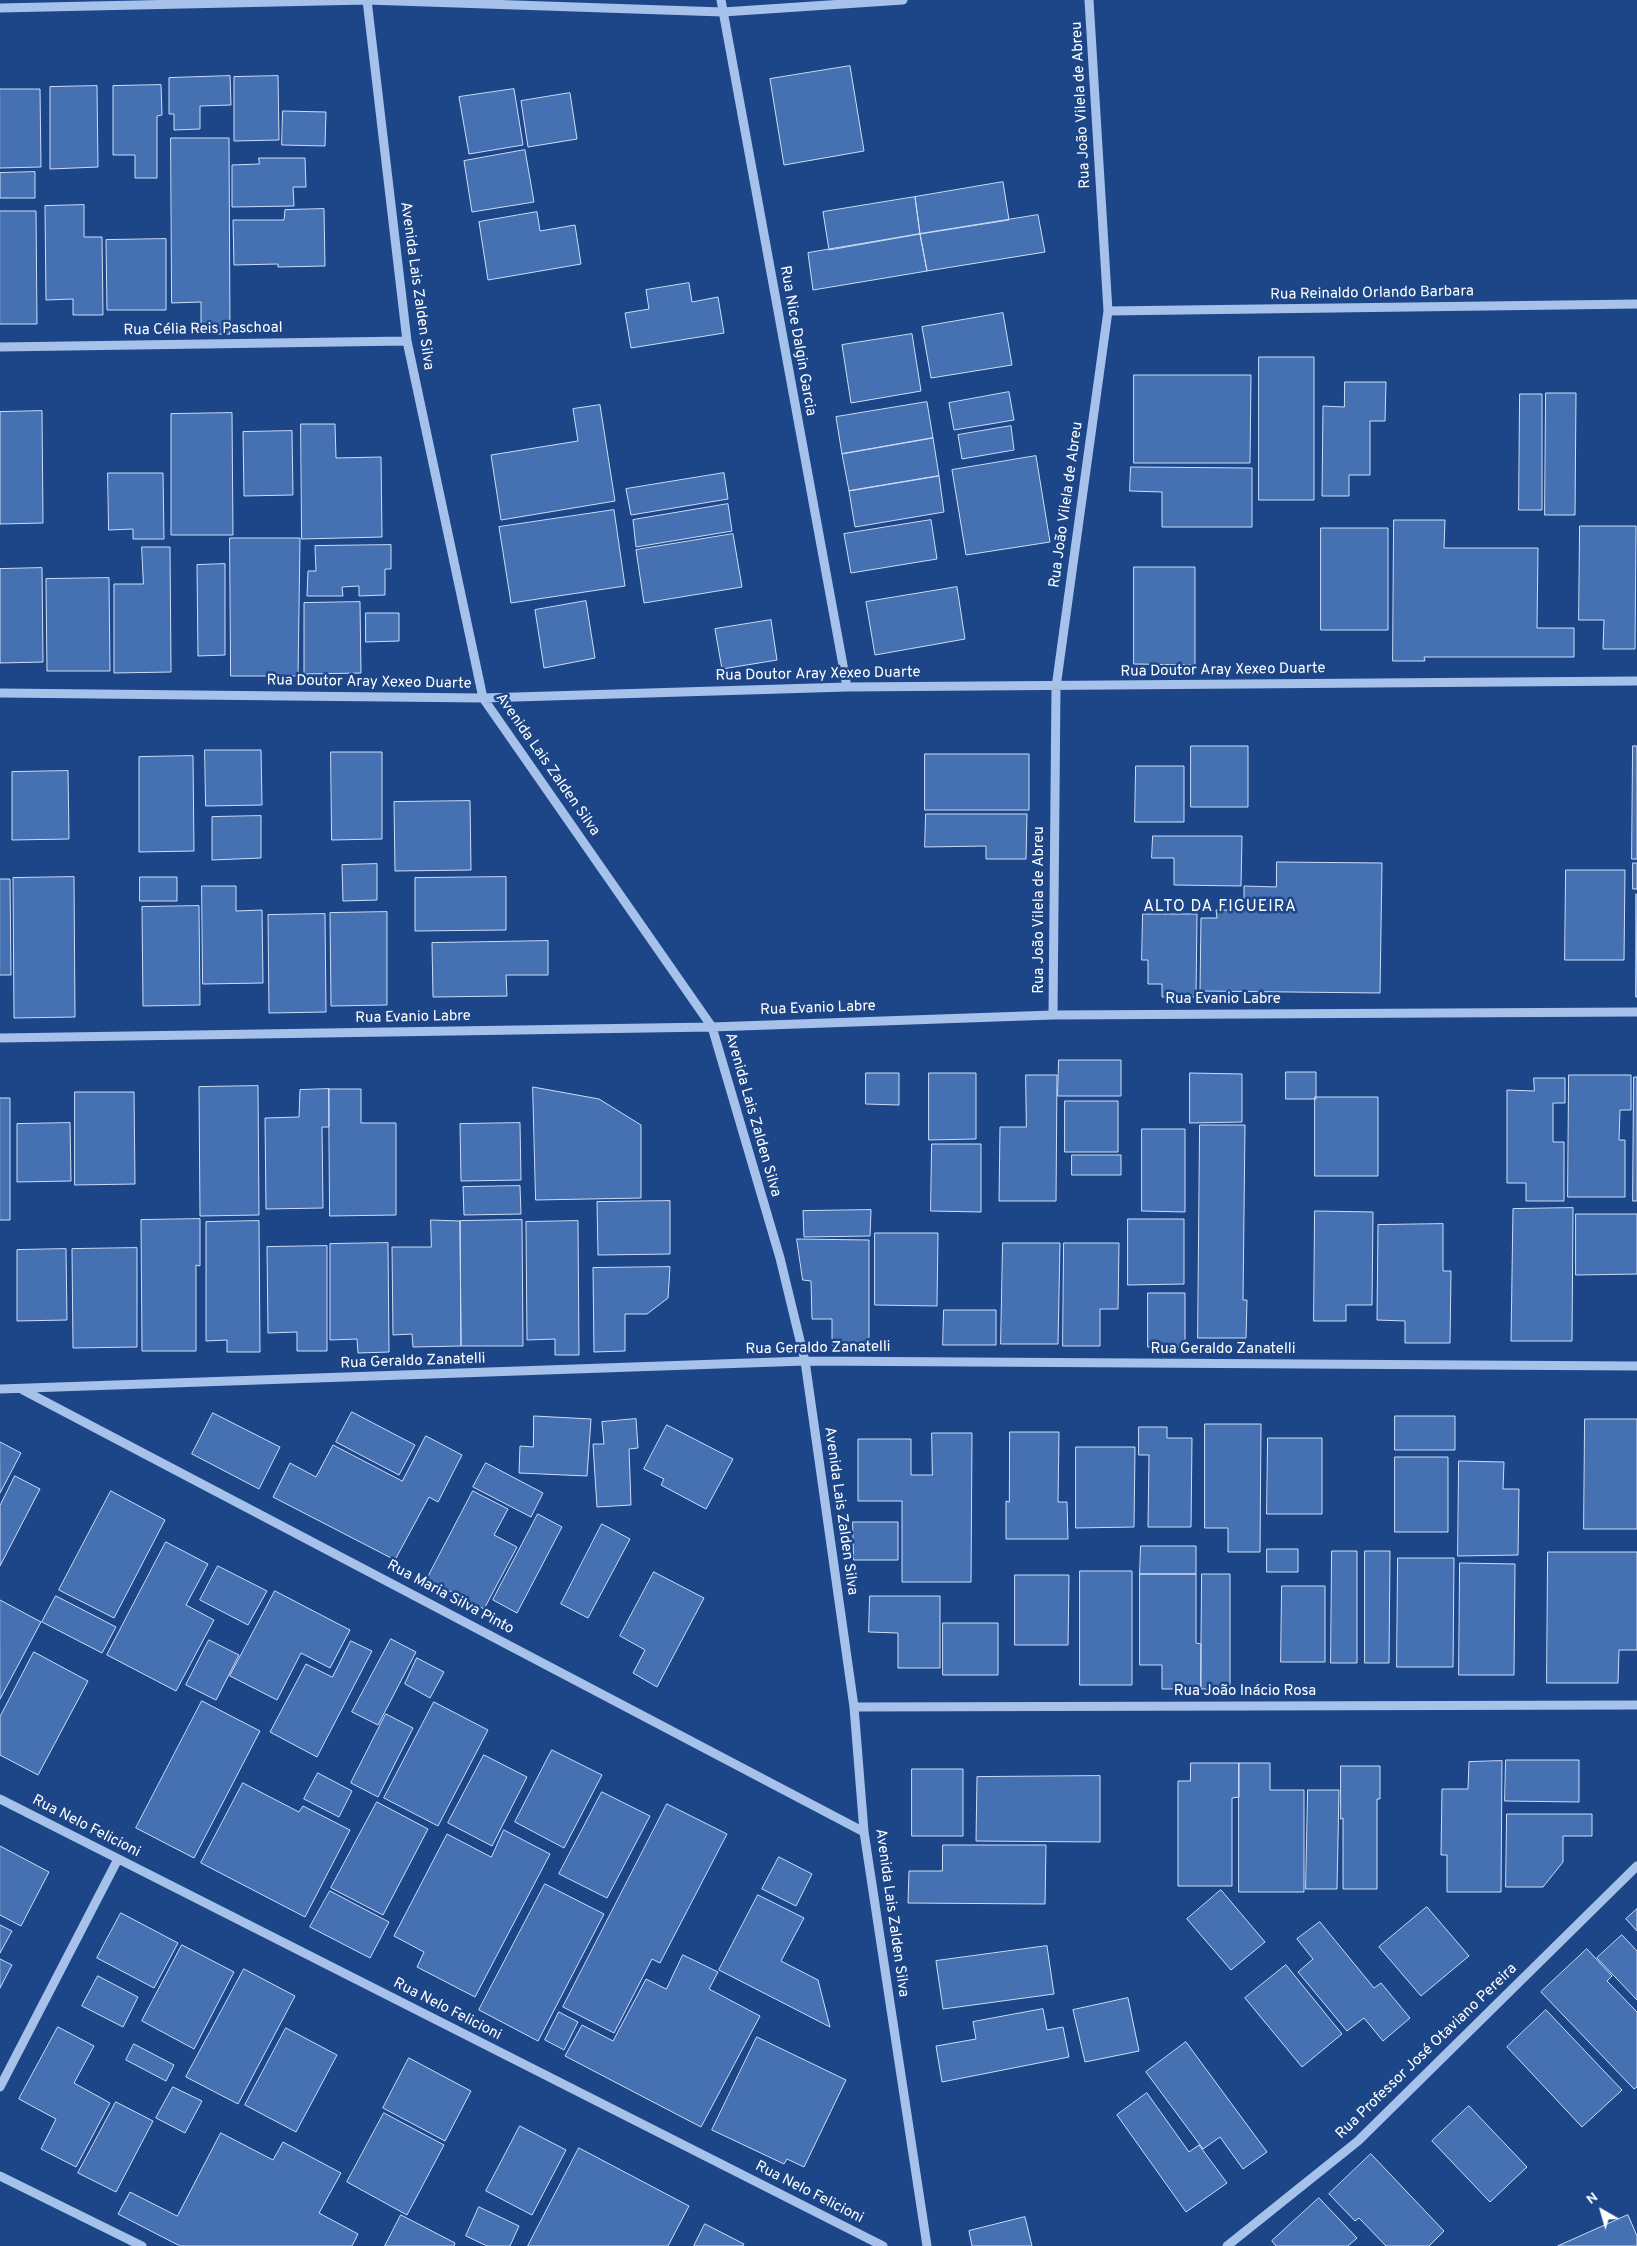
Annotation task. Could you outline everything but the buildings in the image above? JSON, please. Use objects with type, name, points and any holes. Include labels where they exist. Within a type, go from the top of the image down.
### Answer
[{"type":"street","points":[[0,8],[367,0],[723,12],[904,0]]},
{"type":"street","name":"Avenida Lais Zalden Silva","points":[[367,0],[407,341],[483,698],[712,1027],[780,1258],[805,1361],[854,1707],[864,1832],[927,2246]]},
{"type":"street","name":"Rua Nice Dalgin Garcia","points":[[721,0],[847,687]]},
{"type":"street","name":"Rua João Vilela de Abreu","points":[[1053,1015],[1056,687],[1108,312],[1089,0]]},
{"type":"street","name":"Rua Reinaldo Orlando Barbara","points":[[1108,312],[1637,304]]},
{"type":"street","name":"Rua Célia Reis Paschoal","points":[[0,346],[407,341]]},
{"type":"street","name":"Rua Doutor Aray Xexeo Duarte","points":[[0,694],[483,698],[847,687],[1056,687],[1637,681]]},
{"type":"street","name":"Rua Evanio Labre","points":[[0,1038],[712,1027],[1053,1015],[1637,1012]]},
{"type":"street","name":"Rua Geraldo Zanatelli","points":[[0,1389],[23,1390],[805,1361],[1637,1366]]},
{"type":"street","name":"Rua Maria Silva Pinto","points":[[23,1390],[864,1832]]},
{"type":"street","name":"Rua João Inácio Rosa","points":[[854,1707],[1637,1705]]},
{"type":"street","name":"Rua Nelo Felicioni","points":[[0,1799],[883,2246]]},
{"type":"street","points":[[0,2087],[118,1859]]},
{"type":"street","name":"Rua Professor José Otaviano Pereira","points":[[1228,2246],[1358,2141],[1637,1866]]},
{"type":"street","points":[[0,2176],[142,2246]]},
{"type":"district","name":"ALTO DA FIGUEIRA","points":[[1220,908]]}]
